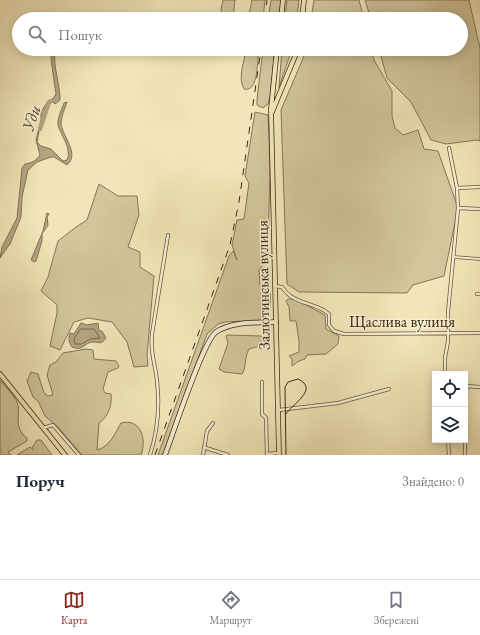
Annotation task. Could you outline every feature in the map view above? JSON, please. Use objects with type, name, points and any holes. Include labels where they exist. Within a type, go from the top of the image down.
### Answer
[{"type":"main road","points":[[282,12],[283,0]]},
{"type":"main road","points":[[303,12],[304,0]]},
{"type":"main road","name":"Залютинська вулиця","points":[[276,56],[272,114],[279,454]]},
{"type":"main road","points":[[272,114],[295,56]]},
{"type":"main road","points":[[165,455],[201,358],[208,342],[215,332],[237,324],[276,322]]},
{"type":"main road","points":[[0,374],[64,455]]},
{"type":"street","points":[[445,371],[458,208],[457,188],[449,148]]},
{"type":"street","points":[[457,188],[480,186]]},
{"type":"street","points":[[458,208],[480,209]]},
{"type":"street","points":[[150,455],[158,426],[159,403],[151,342],[168,235]]},
{"type":"street","points":[[454,257],[480,259]]},
{"type":"street","name":"Щаслива вулиця","points":[[275,286],[282,287],[287,294],[297,300],[307,302],[326,311],[329,314],[329,325],[334,331],[344,334],[480,333]]},
{"type":"street","points":[[262,382],[262,414],[266,418],[267,455],[279,454]]},
{"type":"street","points":[[468,386],[480,387]]},
{"type":"street","points":[[279,410],[338,402],[389,389]]},
{"type":"street","points":[[203,455],[206,448],[208,431],[213,423]]},
{"type":"street","points":[[43,428],[53,425],[79,455]]},
{"type":"street","points":[[448,443],[449,455]]},
{"type":"street","points":[[465,443],[465,455]]},
{"type":"street","points":[[206,448],[228,455]]},
{"type":"shaded area","points":[[223,0],[235,0],[234,12],[221,12]]},
{"type":"shaded area","points":[[252,0],[265,0],[264,12],[249,12]]},
{"type":"shaded area","points":[[271,0],[281,0],[280,12],[269,12]]},
{"type":"shaded area","points":[[287,0],[299,0],[298,12],[286,12]]},
{"type":"shaded area","points":[[314,0],[359,0],[362,12],[312,12]]},
{"type":"shaded area","points":[[365,0],[469,0],[480,48],[480,141],[477,140],[446,144],[431,140],[411,102],[387,78],[381,56],[468,56],[468,12],[369,12]]},
{"type":"shaded area","points":[[245,56],[258,56],[255,81],[249,89],[244,89],[241,74]]},
{"type":"shaded area","points":[[262,56],[274,56],[268,104],[263,108],[257,105]]},
{"type":"shaded area","points":[[281,56],[290,56],[279,87]]},
{"type":"shaded area","points":[[304,56],[373,56],[392,91],[392,116],[395,128],[403,135],[418,130],[424,149],[438,151],[458,208],[444,276],[413,285],[407,293],[299,292],[287,284],[281,110]]},
{"type":"shaded area","points":[[255,112],[268,115],[270,164],[268,256],[259,271],[260,285],[270,293],[270,308],[262,320],[225,322],[218,324],[207,334],[163,455],[158,455],[229,256],[233,251],[237,260],[232,245],[237,220],[244,219],[249,183],[245,176]]},
{"type":"shaded area","points":[[99,184],[118,196],[137,196],[139,215],[128,247],[140,252],[140,267],[154,276],[147,355],[148,366],[134,367],[127,342],[112,322],[88,318],[74,322],[60,350],[50,346],[57,313],[57,305],[41,291],[48,277],[58,241],[87,220]]},
{"type":"shaded area","points":[[288,299],[295,299],[325,315],[326,329],[339,336],[338,344],[326,354],[307,355],[305,359],[292,366],[292,359],[289,356],[299,352],[299,341],[296,321],[290,321],[289,307],[286,301]]},
{"type":"shaded area","points":[[227,335],[261,336],[264,340],[263,345],[249,349],[242,374],[224,372],[219,369],[228,343]]},
{"type":"shaded area","points":[[86,349],[93,350],[94,359],[116,361],[119,366],[118,368],[108,372],[103,389],[105,393],[111,394],[111,402],[107,414],[99,423],[97,450],[109,443],[121,423],[128,422],[138,427],[141,431],[143,437],[143,449],[141,455],[82,455],[57,426],[45,416],[38,401],[33,397],[27,381],[31,372],[38,374],[44,393],[48,396],[53,395],[47,375],[50,365],[56,362],[63,353]]},
{"type":"shaded area","points":[[0,380],[18,404],[18,424],[22,433],[27,438],[27,441],[8,452],[11,455],[0,455]]},
{"type":"shaded area","points":[[37,440],[41,440],[52,455],[17,455],[30,447],[34,450],[32,448]]},
{"type":"water","points":[[51,56],[55,56],[60,100],[55,104],[53,102],[50,104],[44,113],[37,142],[41,146],[51,149],[63,161],[67,160],[68,151],[58,123],[64,103],[67,102],[61,124],[70,145],[72,156],[71,161],[67,165],[54,157],[51,157],[37,162],[28,170],[22,197],[21,217],[10,244],[0,258],[2,247],[17,218],[22,168],[25,164],[37,159],[40,155],[36,140],[41,120],[41,112],[48,101],[52,100],[56,94]]},
{"type":"water","points":[[47,213],[49,214],[47,217],[48,225],[42,234],[42,241],[36,261],[34,262],[31,260],[43,231]]},
{"type":"water","points":[[81,323],[87,325],[98,323],[99,331],[102,331],[106,338],[99,343],[90,342],[82,348],[72,347],[69,340],[70,333],[74,334]]},
{"type":"waterway","name":"Уди","points":[[40,129],[49,102],[51,101]]},
{"type":"tram line","points":[[286,414],[305,392],[306,387],[304,383],[298,379],[288,382],[285,387],[286,455]]},
{"type":"railway","points":[[266,12],[267,0]]},
{"type":"railway","points":[[155,455],[230,245],[239,202],[260,56]]}]
